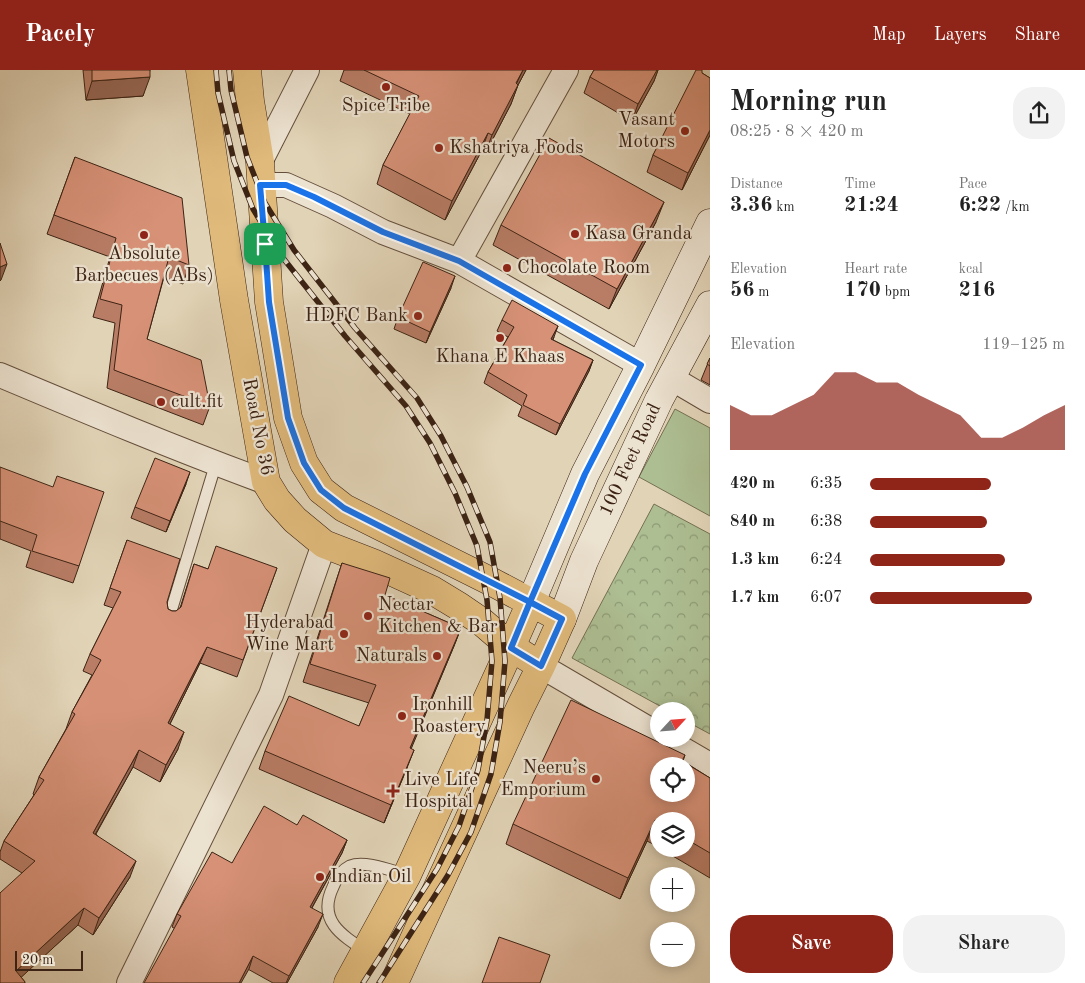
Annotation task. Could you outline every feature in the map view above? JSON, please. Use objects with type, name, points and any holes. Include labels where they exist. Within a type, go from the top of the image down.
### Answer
[{"type":"main road","name":"Road No 36","points":[[200,70],[234,300],[266,482],[277,500],[295,520],[324,544],[373,563],[432,590],[482,622],[511,648],[541,666]]},
{"type":"main road","name":"Road No 36","points":[[247,70],[260,173],[269,302],[288,418],[304,463],[321,490],[344,508],[562,619]]},
{"type":"main road","name":"100 Feet Road","points":[[530,602],[585,474],[641,365],[710,223]]},
{"type":"main road","name":"100 Feet Road","points":[[562,619],[584,561],[659,400],[710,305]]},
{"type":"main road","points":[[348,983],[407,875],[511,648],[530,602]]},
{"type":"main road","points":[[394,983],[562,619]]},
{"type":"street","points":[[307,70],[260,173],[320,200],[383,232],[459,261],[641,365]]},
{"type":"street","points":[[459,261],[566,70]]},
{"type":"street","points":[[0,374],[108,420],[266,482]]},
{"type":"street","points":[[670,378],[710,401]]},
{"type":"street","points":[[129,983],[271,695],[324,544]]},
{"type":"street","points":[[541,666],[650,730]]},
{"type":"street","points":[[681,748],[710,765]]},
{"type":"lane","points":[[168,621],[216,463]]},
{"type":"lane","points":[[366,951],[345,938],[332,923],[327,905],[330,891],[337,877],[350,866],[366,864],[407,875]]},
{"type":"green space","points":[[675,409],[710,428],[710,516],[639,477]]},
{"type":"green space","points":[[654,504],[710,534],[710,734],[695,726],[695,702],[653,702],[572,658]]},
{"type":"building","points":[[92,70],[150,70],[150,77],[92,81]]},
{"type":"building","points":[[364,70],[523,70],[516,83],[518,85],[492,135],[488,133],[452,201],[383,165],[419,96]]},
{"type":"building","points":[[594,70],[657,70],[638,104],[590,77]]},
{"type":"building","points":[[696,70],[702,70],[702,73],[710,78],[710,130],[688,173],[653,155]]},
{"type":"building","name":"Kasa Granda","points":[[549,138],[664,202],[617,289],[501,225]]},
{"type":"building","points":[[75,157],[182,198],[189,265],[169,257],[147,339],[201,360],[210,406],[114,370],[122,305],[100,299],[116,238],[54,215]]},
{"type":"building","points":[[0,243],[7,264],[0,267]]},
{"type":"building","points":[[423,262],[455,276],[430,332],[398,317]]},
{"type":"building","points":[[512,300],[558,326],[551,339],[593,360],[560,424],[523,405],[527,395],[488,372],[514,327],[502,320]]},
{"type":"building","points":[[155,458],[190,472],[170,521],[135,507]]},
{"type":"building","points":[[0,467],[53,487],[57,476],[104,492],[79,566],[32,551],[37,535],[0,521]]},
{"type":"building","points":[[127,540],[180,559],[167,602],[168,609],[172,611],[176,611],[181,607],[194,564],[208,569],[216,546],[277,568],[243,660],[207,647],[168,723],[184,732],[166,765],[139,750],[93,833],[136,861],[99,918],[84,908],[16,971],[24,983],[0,983],[0,893],[35,861],[4,841],[44,780],[39,777],[75,714],[72,712],[101,660],[90,654],[121,592],[110,588]]},
{"type":"building","points":[[342,563],[390,578],[385,595],[461,628],[410,748],[414,750],[391,805],[265,751],[289,696],[359,726],[376,685],[310,664]]},
{"type":"building","points":[[571,700],[650,738],[650,748],[670,748],[685,755],[684,757],[650,757],[650,802],[695,802],[695,769],[710,778],[710,853],[695,844],[695,812],[650,812],[650,831],[628,878],[513,824]]},
{"type":"building","points":[[264,806],[297,825],[303,815],[347,840],[310,907],[323,914],[289,976],[253,956],[239,983],[144,983],[181,916],[177,914],[212,852],[232,863]]},
{"type":"building","points":[[499,937],[550,955],[540,983],[482,983]]},
{"type":"railway","points":[[216,70],[218,93],[234,161],[253,209],[283,258],[345,336],[406,406],[430,443],[455,493],[477,546],[487,600],[492,661],[487,720],[478,770],[459,826],[437,869],[363,983]]},
{"type":"railway","points":[[229,70],[231,90],[247,157],[265,203],[294,250],[355,328],[417,398],[441,436],[467,487],[490,542],[500,598],[505,661],[500,722],[491,774],[471,832],[448,875],[379,983]]},
{"type":"place","name":"SpiceTribe","points":[[386,87]]},
{"type":"place","name":"Vasant Motors","points":[[685,131]]},
{"type":"place","name":"Kshatriya Foods","points":[[439,148]]},
{"type":"place","name":"Kasa Granda","points":[[575,234]]},
{"type":"place","name":"Absolute Barbecues (ABs)","points":[[144,235]]},
{"type":"place","name":"Chocolate Room","points":[[507,268]]},
{"type":"place","name":"HDFC Bank","points":[[418,316]]},
{"type":"place","name":"Khana E Khaas","points":[[500,338]]},
{"type":"place","name":"cult.fit","points":[[161,402]]},
{"type":"place","name":"Nectar Kitchen & Bar","points":[[368,616]]},
{"type":"place","name":"Hyderabad Wine Mart","points":[[344,634]]},
{"type":"place","name":"Naturals","points":[[437,656]]},
{"type":"place","name":"Ironhill Roastery","points":[[402,716]]},
{"type":"place","name":"Neeru’s Emporium","points":[[596,779]]},
{"type":"place","name":"Live Life Hospital","points":[[393,791]]},
{"type":"place","name":"Indian Oil","points":[[320,877]]},
{"type":"route","points":[[265,244],[260,185],[286,185],[383,232],[459,261],[641,365],[585,474],[530,602],[562,619],[541,666],[511,648],[530,602],[344,508],[321,490],[304,463],[288,418],[269,302],[265,244]]}]
